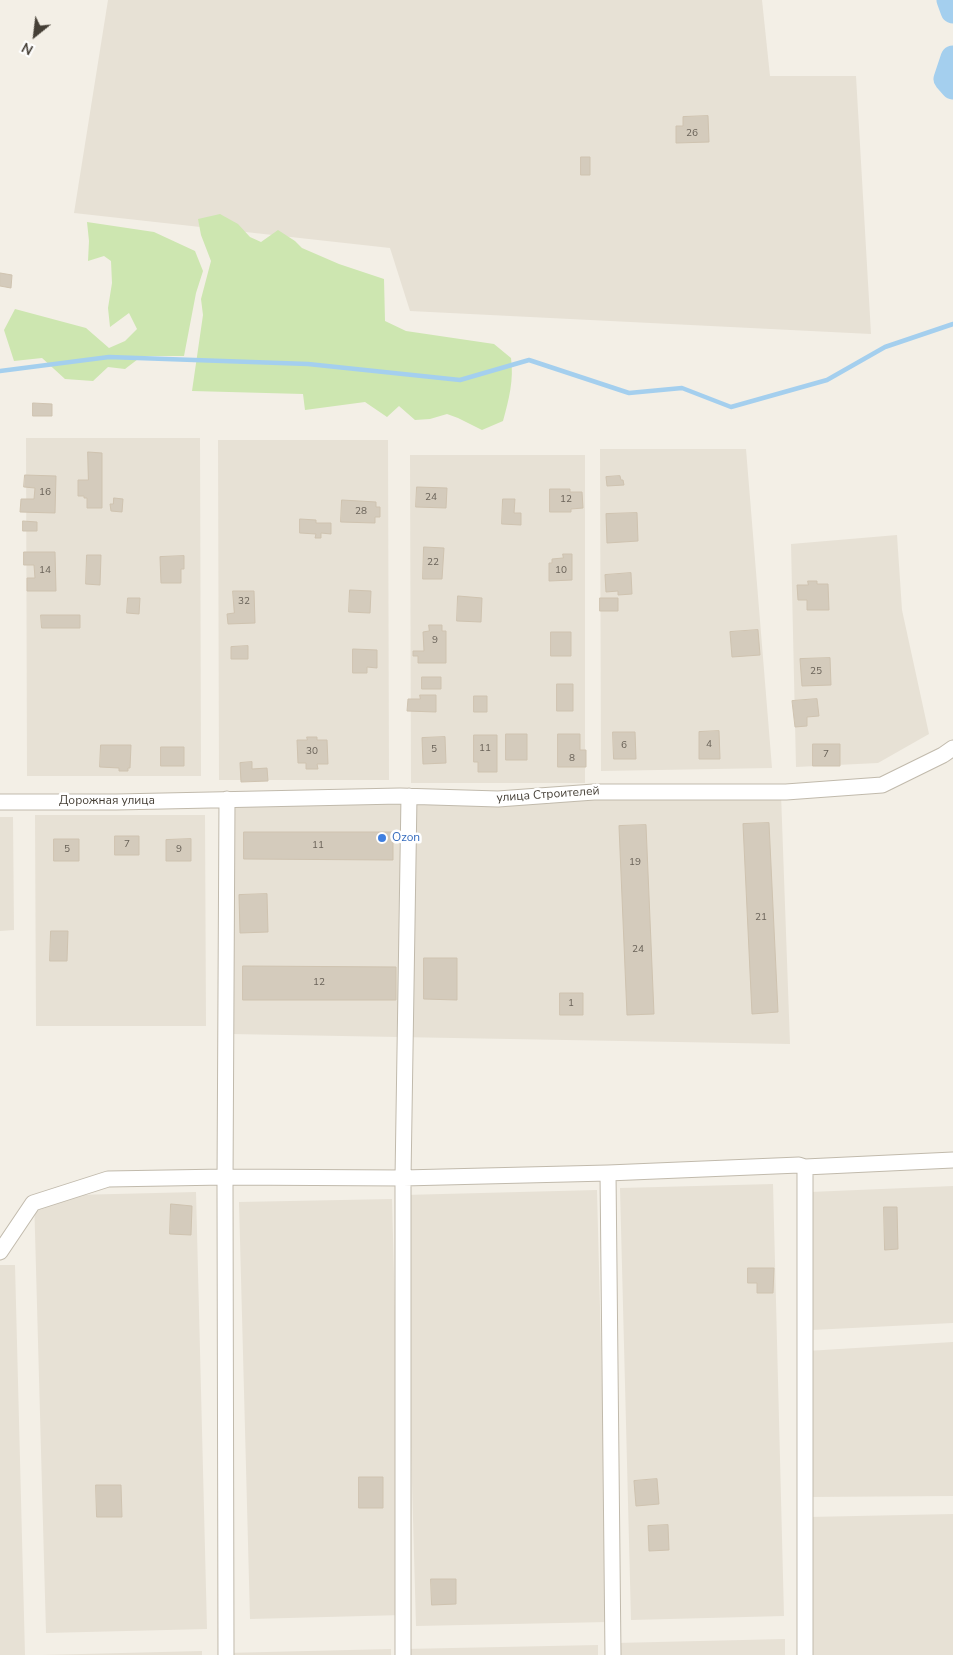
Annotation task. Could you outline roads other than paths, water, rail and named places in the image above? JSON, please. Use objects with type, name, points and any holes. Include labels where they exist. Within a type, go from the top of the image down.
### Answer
[{"type":"street","name":"улица Строителей","points":[[220,799],[409,796],[498,799],[594,792],[786,792],[882,785],[953,748]]},
{"type":"street","points":[[403,1655],[403,1178],[409,796]]},
{"type":"street","points":[[220,799],[225,1177],[226,1655]]},
{"type":"street","name":"Дорожная улица","points":[[0,802],[220,799]]},
{"type":"street","points":[[0,1252],[33,1203],[108,1179],[225,1177],[403,1178],[608,1173],[799,1165],[805,1167],[953,1160]]},
{"type":"street","points":[[805,1167],[805,1655]]},
{"type":"street","points":[[608,1173],[613,1655]]},
{"type":"waterway","points":[[949,0],[953,11]]},
{"type":"waterway","points":[[953,58],[946,79],[953,87]]},
{"type":"waterway","points":[[0,371],[109,357],[308,364],[460,380],[529,360],[629,393],[682,388],[731,407],[827,380],[885,347],[953,324]]},
{"type":"place","name":"Ozon","points":[[382,838]]}]
